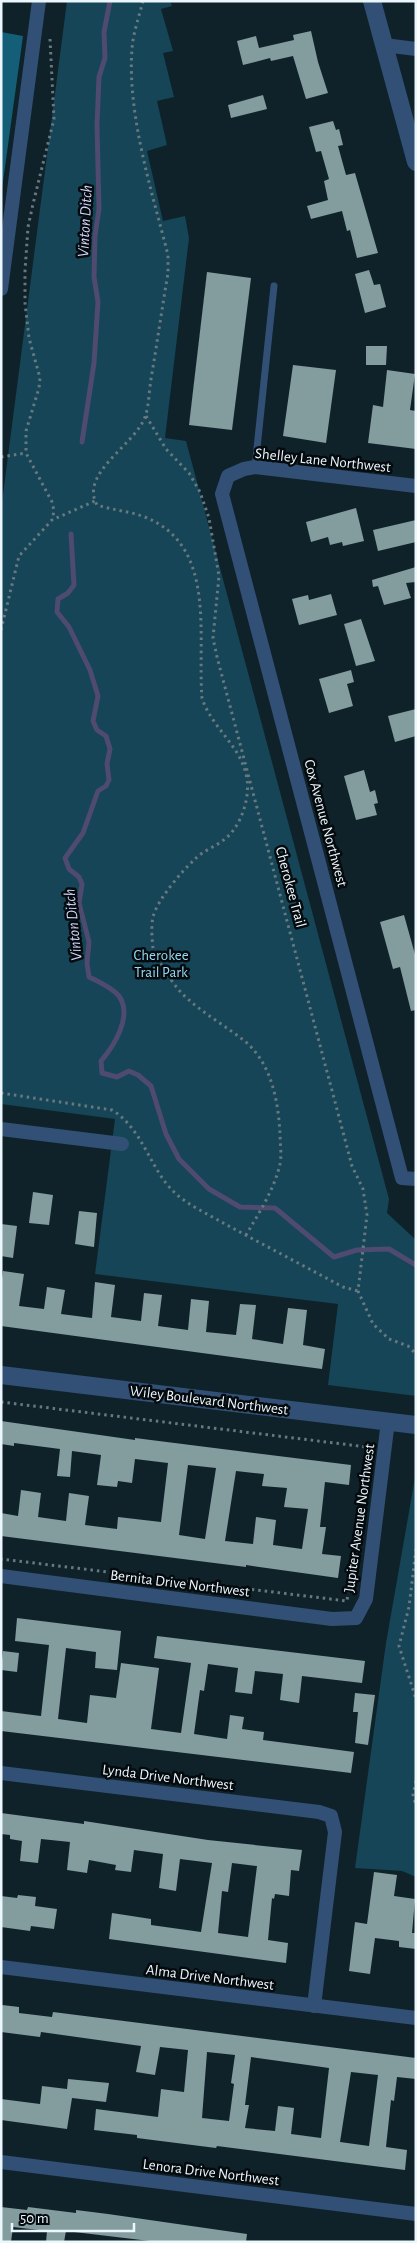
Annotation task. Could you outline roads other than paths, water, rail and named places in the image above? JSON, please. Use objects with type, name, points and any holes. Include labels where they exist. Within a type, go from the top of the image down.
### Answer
[{"type":"street","points":[[1,289],[39,1]]},
{"type":"street","points":[[372,1],[416,162]]},
{"type":"street","points":[[384,45],[416,49]]},
{"type":"street","name":"Shelley Lane Northwest","points":[[228,476],[254,467],[416,486]]},
{"type":"street","name":"Cox Avenue Northwest","points":[[228,476],[222,494],[409,1178]]},
{"type":"street","points":[[1,1129],[122,1144]]},
{"type":"street","name":"Wiley Boulevard Northwest","points":[[1,1375],[416,1425]]},
{"type":"street","name":"Jupiter Avenue Northwest","points":[[356,1618],[366,1599],[388,1421]]},
{"type":"street","name":"Bernita Drive Northwest","points":[[1,1576],[332,1619],[356,1618]]},
{"type":"street","name":"Lynda Drive Northwest","points":[[1,1773],[319,1812],[331,1816],[335,1832],[314,2006]]},
{"type":"street","name":"Alma Drive Northwest","points":[[1,1967],[416,2018]]},
{"type":"street","name":"Lenora Drive Northwest","points":[[1,2162],[416,2214]]},
{"type":"lane","points":[[254,467],[274,286]]},
{"type":"waterway","name":"Vinton Ditch","points":[[82,442],[94,363],[98,302],[94,277],[95,236],[99,209],[97,125],[99,77],[105,58],[104,32],[110,1]]},
{"type":"waterway","name":"Vinton Ditch","points":[[71,534],[74,585],[68,593],[58,599],[57,612],[69,627],[90,670],[98,696],[93,721],[97,730],[106,736],[110,749],[107,764],[109,780],[106,786],[98,791],[83,833],[65,858],[69,869],[79,877],[82,884],[79,903],[89,942],[87,963],[89,977],[112,990],[119,996],[123,1004],[123,1021],[116,1039],[101,1061],[102,1073],[117,1077],[129,1071],[138,1075],[151,1086],[166,1134],[179,1159],[209,1189],[240,1207],[275,1208],[334,1257],[357,1250],[389,1249],[416,1265]]},
{"type":"park label","name":"Cherokee Trail Park","points":[[161,964]]}]
